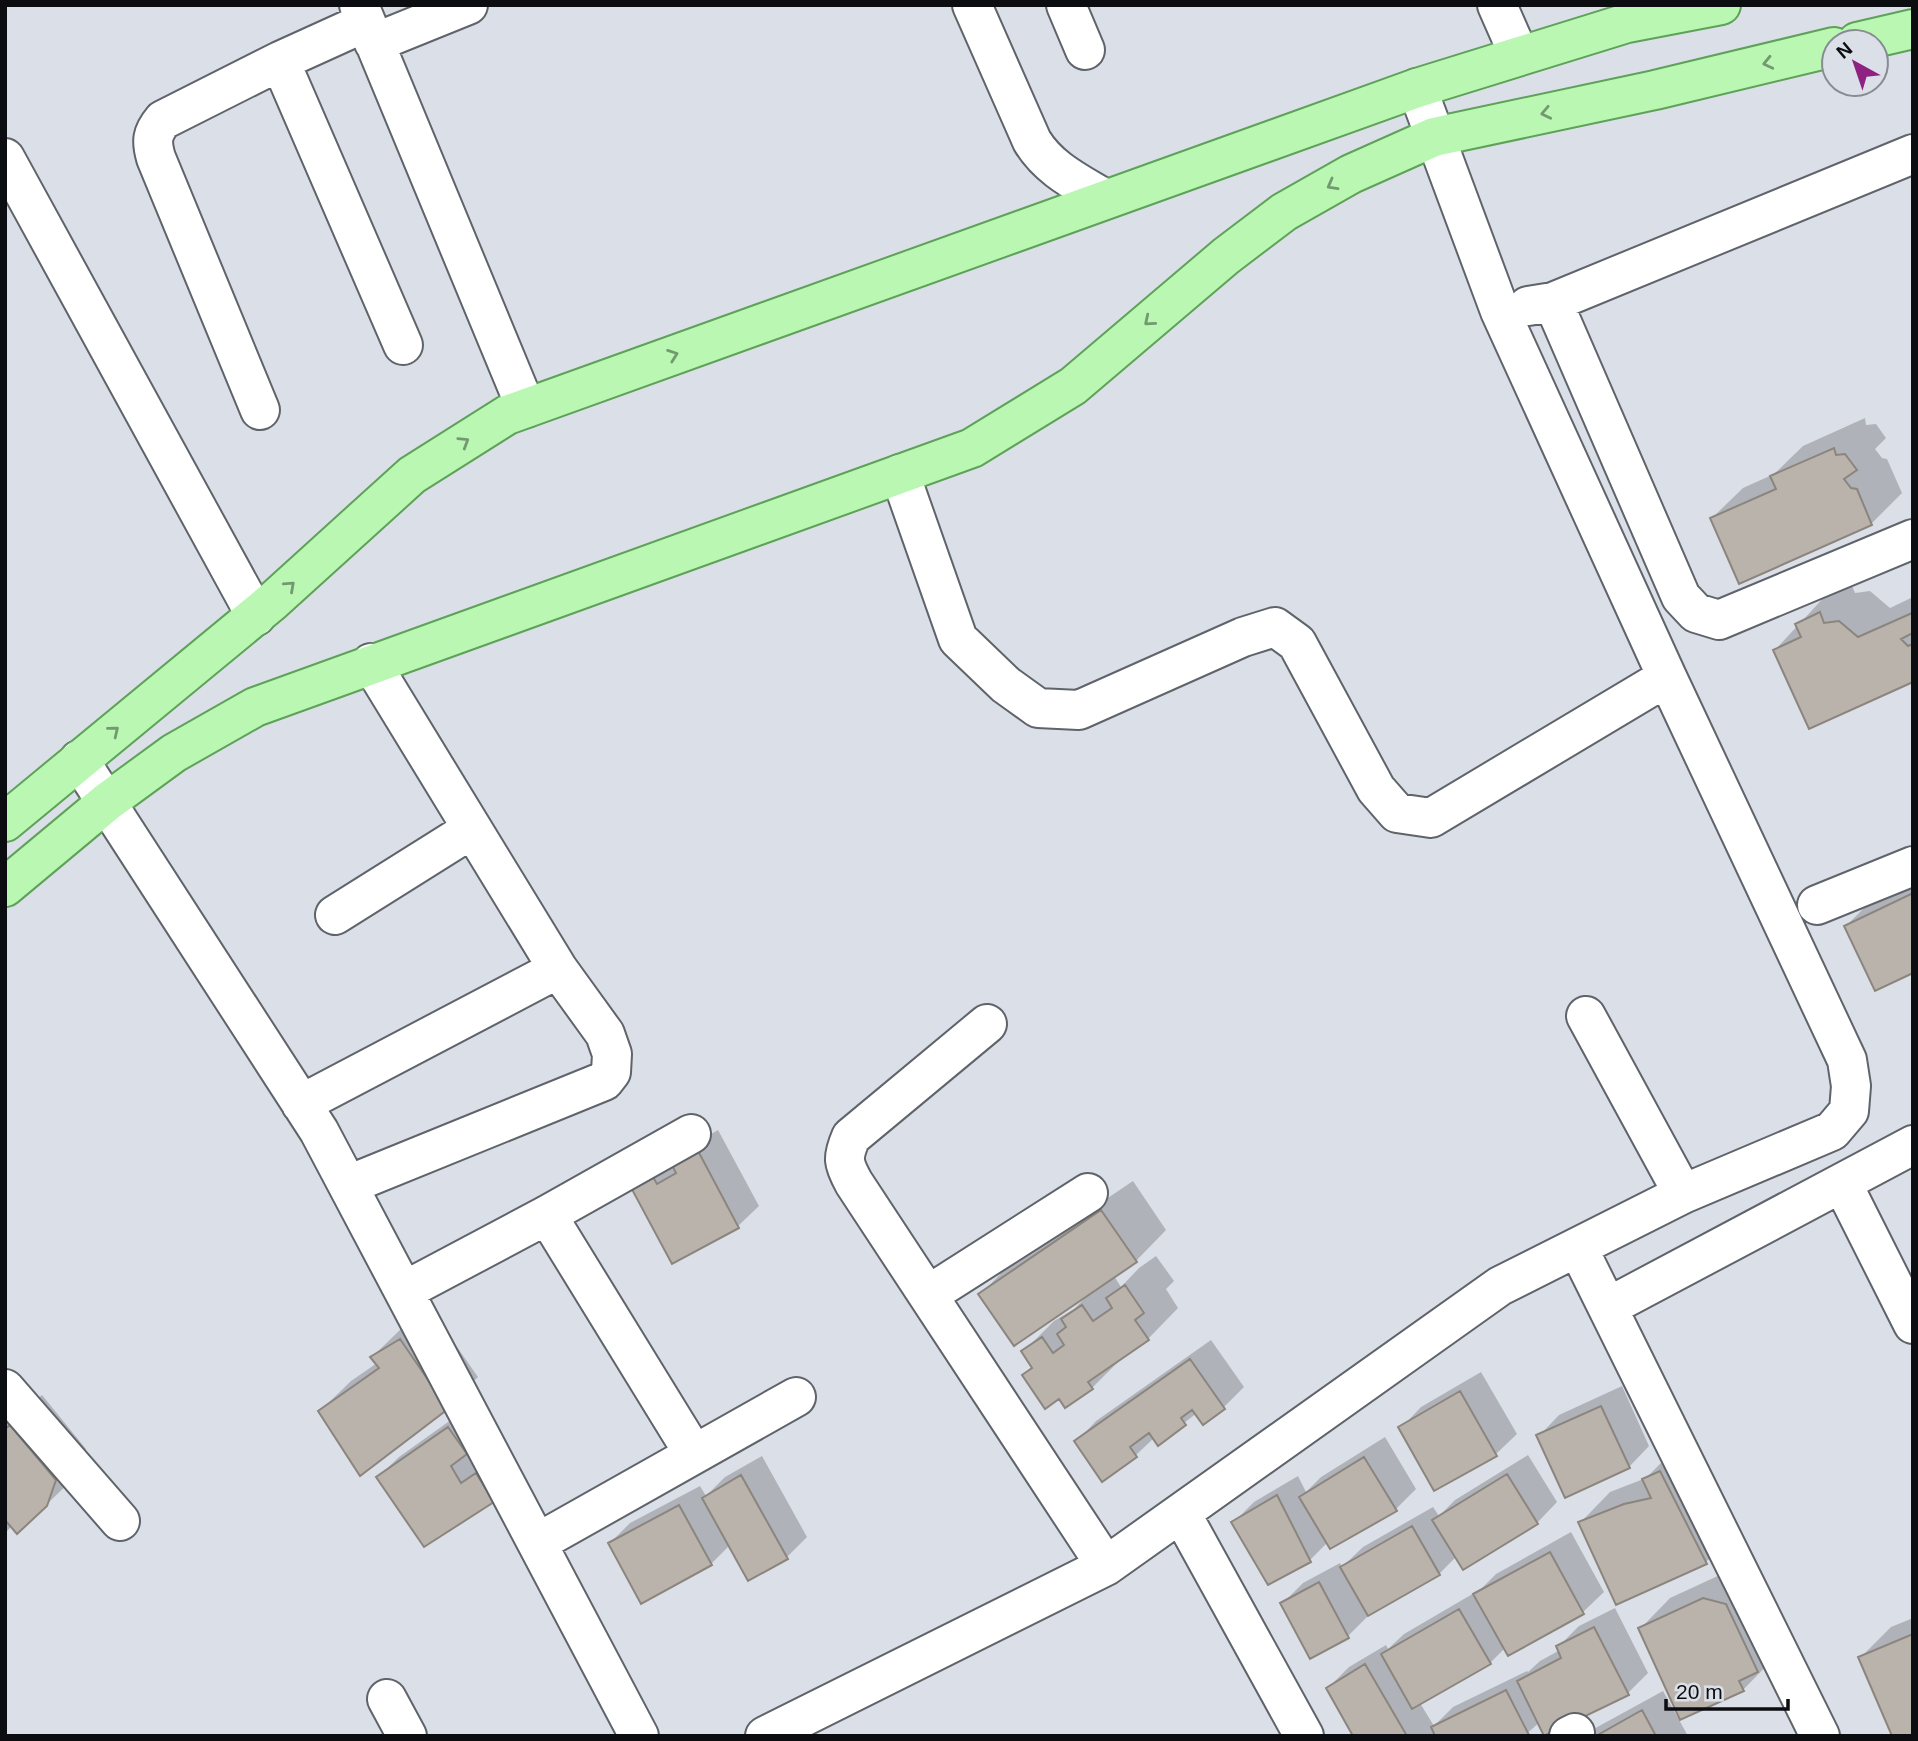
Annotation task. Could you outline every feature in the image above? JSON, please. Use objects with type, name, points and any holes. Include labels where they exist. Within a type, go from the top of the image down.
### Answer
[{"type":"main road","points":[[5,822],[256,616],[412,475],[507,415],[1417,88],[1627,23],[1721,5]]},
{"type":"main road","points":[[1890,34],[1913,29]]},
{"type":"main road","points":[[5,887],[107,803],[174,753],[255,707],[971,448],[1073,386],[1226,256],[1284,212],[1351,174],[1434,137],[1655,90],[1820,50]]},
{"type":"street","points":[[260,410],[152,143],[154,130],[163,120],[280,61],[367,23],[468,5]]},
{"type":"street","points":[[972,5],[1041,156],[1055,169],[1105,199]]},
{"type":"street","points":[[1066,5],[1085,50]]},
{"type":"street","points":[[1497,5],[1519,55]]},
{"type":"street","points":[[367,23],[526,408]]},
{"type":"street","points":[[280,61],[403,345]]},
{"type":"street","points":[[765,1736],[1106,1566],[1500,1286],[1684,1194],[1832,1131],[1849,1111],[1851,1086],[1847,1060],[1667,677],[1500,310],[1417,88]]},
{"type":"street","points":[[1500,310],[1553,302],[1913,155]]},
{"type":"street","points":[[5,159],[256,616]]},
{"type":"street","points":[[1553,302],[1681,597],[1696,613],[1719,620],[1913,539]]},
{"type":"street","points":[[900,474],[958,639],[1006,685],[1038,708],[1079,710],[1243,637],[1275,627],[1297,643],[1376,789],[1397,813],[1431,818],[1667,677]]},
{"type":"street","points":[[348,1185],[604,1081],[611,1072],[612,1054],[605,1034],[558,969],[371,663]]},
{"type":"street","points":[[79,760],[302,1104],[348,1185],[639,1736]]},
{"type":"street","points":[[335,915],[472,829]]},
{"type":"street","points":[[1817,905],[1913,866]]},
{"type":"street","points":[[302,1104],[558,969]]},
{"type":"street","points":[[1586,1016],[1684,1194]]},
{"type":"street","points":[[987,1024],[851,1137],[844,1154],[846,1168],[853,1183],[1106,1566]]},
{"type":"street","points":[[404,1291],[691,1134]]},
{"type":"street","points":[[1608,1307],[1913,1145]]},
{"type":"street","points":[[1842,1182],[1913,1324]]},
{"type":"street","points":[[928,1295],[1088,1193]]},
{"type":"street","points":[[547,1215],[694,1454]]},
{"type":"street","points":[[1578,1248],[1820,1736]]},
{"type":"street","points":[[5,1389],[121,1521]]},
{"type":"street","points":[[537,1543],[796,1397]]},
{"type":"street","points":[[1181,1513],[1304,1736]]},
{"type":"street","points":[[387,1699],[407,1736]]},
{"type":"building","points":[[1834,448],[1836,455],[1845,454],[1857,470],[1844,479],[1851,488],[1857,489],[1872,525],[1739,584],[1710,518],[1776,489],[1770,476]]},
{"type":"building","points":[[1820,612],[1824,623],[1839,621],[1858,637],[1912,613],[1913,633],[1901,639],[1908,646],[1913,644],[1913,682],[1809,729],[1773,650],[1801,637],[1795,624]]},
{"type":"building","points":[[1913,893],[1913,973],[1875,991],[1844,926]]},
{"type":"building","points":[[697,1149],[739,1228],[672,1264],[628,1182],[649,1170],[657,1184],[676,1173],[671,1163]]},
{"type":"building","points":[[1101,1210],[1137,1262],[1014,1346],[978,1294]]},
{"type":"building","points":[[1125,1285],[1144,1313],[1135,1320],[1149,1340],[1088,1382],[1093,1389],[1065,1408],[1059,1399],[1045,1409],[1022,1375],[1032,1368],[1021,1351],[1042,1337],[1053,1353],[1064,1345],[1057,1334],[1066,1327],[1061,1319],[1082,1305],[1093,1321],[1112,1308],[1106,1298]]},
{"type":"building","points":[[400,1339],[448,1409],[360,1476],[318,1411],[379,1368],[370,1357]]},
{"type":"building","points":[[1190,1359],[1225,1409],[1203,1425],[1192,1410],[1181,1418],[1186,1425],[1158,1446],[1149,1433],[1130,1447],[1137,1457],[1102,1482],[1074,1441]]},
{"type":"building","points":[[1460,1391],[1497,1456],[1434,1491],[1398,1427]]},
{"type":"building","points":[[1601,1406],[1630,1468],[1565,1498],[1536,1435]]},
{"type":"building","points":[[10,1425],[56,1480],[47,1506],[17,1534],[5,1520],[5,1429]]},
{"type":"building","points":[[448,1427],[467,1454],[451,1466],[461,1483],[476,1473],[494,1502],[424,1547],[376,1477]]},
{"type":"building","points":[[1364,1457],[1397,1511],[1330,1549],[1299,1497]]},
{"type":"building","points":[[1660,1471],[1707,1564],[1616,1605],[1578,1522],[1624,1504],[1651,1498],[1642,1479]]},
{"type":"building","points":[[1507,1474],[1538,1524],[1463,1570],[1432,1520]]},
{"type":"building","points":[[741,1475],[788,1559],[748,1581],[702,1498]]},
{"type":"building","points":[[1277,1495],[1311,1562],[1268,1585],[1231,1522]]},
{"type":"building","points":[[679,1505],[712,1565],[641,1604],[608,1543]]},
{"type":"building","points":[[1412,1526],[1440,1575],[1368,1616],[1340,1567]]},
{"type":"building","points":[[1550,1552],[1584,1614],[1508,1656],[1473,1594]]},
{"type":"building","points":[[1319,1582],[1349,1638],[1310,1659],[1280,1603]]},
{"type":"building","points":[[1703,1598],[1726,1604],[1758,1672],[1739,1681],[1744,1691],[1680,1720],[1638,1628]]},
{"type":"building","points":[[1459,1609],[1491,1664],[1412,1709],[1381,1654]]},
{"type":"building","points":[[1594,1627],[1629,1695],[1544,1736],[1517,1681],[1561,1658],[1556,1646]]},
{"type":"building","points":[[1913,1634],[1913,1735],[1892,1736],[1858,1657]]},
{"type":"building","points":[[1365,1664],[1407,1736],[1353,1736],[1326,1688]]},
{"type":"building","points":[[1506,1690],[1529,1735],[1435,1736],[1431,1727]]},
{"type":"building","points":[[1642,1710],[1656,1736],[1596,1736]]}]
